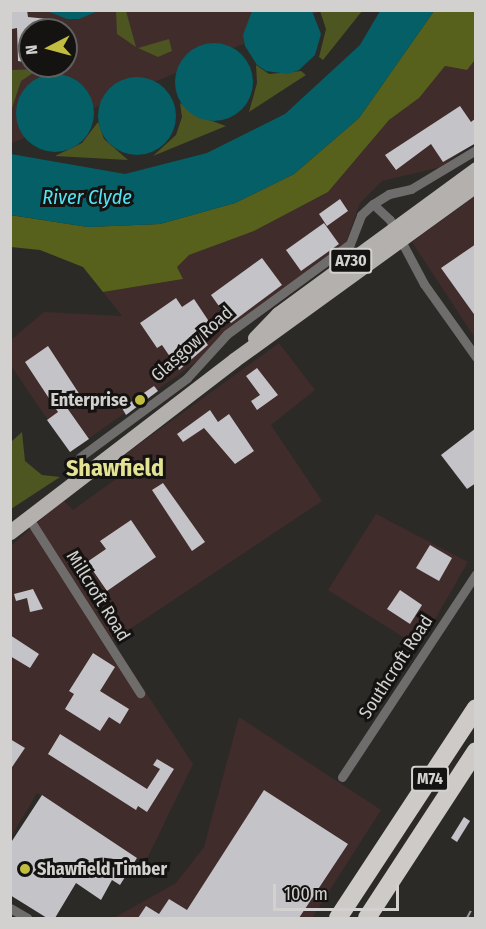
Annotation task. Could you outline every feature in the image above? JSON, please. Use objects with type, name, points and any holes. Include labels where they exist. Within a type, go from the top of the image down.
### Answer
[{"type":"highway","name":"M74","points":[[338,918],[476,708]]},
{"type":"highway","name":"M74","points":[[367,918],[476,751]]},
{"type":"main road","name":"Glasgow Road","points":[[397,235],[476,169]]},
{"type":"main road","name":"Glasgow Road","points":[[28,517],[234,360],[278,314],[476,185]]},
{"type":"main road","name":"A730","points":[[10,532],[28,517]]},
{"type":"street","name":"Glasgow Road","points":[[80,457],[187,378],[227,334],[350,244],[361,215],[373,204],[388,194],[411,189],[476,150]]},
{"type":"street","points":[[373,204],[380,207],[424,284],[476,357]]},
{"type":"street","name":"Millcroft Road","points":[[28,517],[140,693]]},
{"type":"street","name":"Southcroft Road","points":[[342,777],[476,574]]},
{"type":"street","points":[[10,908],[27,918]]},
{"type":"shaded area","points":[[10,11],[320,11],[12,143]]},
{"type":"shaded area","points":[[475,60],[475,141],[441,167],[382,181],[360,203],[346,242],[237,333],[70,452],[11,366],[11,340],[44,312],[122,316],[103,292],[183,279],[177,267],[189,255],[254,231],[328,192],[389,120],[419,98],[445,66],[466,70]]},
{"type":"shaded area","points":[[475,196],[475,338],[412,242]]},
{"type":"shaded area","points":[[279,343],[315,390],[271,425],[322,501],[112,641],[193,764],[145,863],[37,793],[11,837],[11,546],[63,500],[73,510],[131,468],[123,456]]},
{"type":"shaded area","points":[[376,514],[468,562],[419,647],[328,590]]},
{"type":"shaded area","points":[[239,717],[381,810],[312,918],[114,918],[176,883],[204,847]]},
{"type":"green space","points":[[116,11],[126,11],[136,47],[117,34]]},
{"type":"green space","points":[[320,11],[362,11],[323,60],[319,57],[326,29]]},
{"type":"green space","points":[[434,11],[475,11],[475,60],[467,70],[445,66],[419,98],[389,120],[328,192],[254,231],[189,255],[177,267],[183,279],[103,292],[83,267],[40,250],[11,247],[10,215],[88,227],[160,224],[235,203],[294,174],[359,118]]},
{"type":"green space","points":[[169,39],[172,51],[158,57],[138,48]]},
{"type":"green space","points":[[256,65],[269,74],[301,71],[306,75],[249,112],[257,83]]},
{"type":"green space","points":[[11,70],[18,70],[18,78],[26,78],[21,81],[11,111]]},
{"type":"green space","points":[[180,103],[201,117],[226,126],[153,156],[176,135],[182,117]]},
{"type":"green space","points":[[98,122],[104,139],[128,160],[55,156],[82,143]]},
{"type":"green space","points":[[22,432],[25,461],[42,475],[60,477],[11,509],[11,442]]},
{"type":"water","points":[[47,11],[98,11],[79,19],[64,18]]},
{"type":"water","points":[[252,11],[312,11],[321,34],[315,55],[299,70],[288,74],[266,71],[257,65],[245,46],[243,35]]},
{"type":"water","name":"River Clyde","points":[[380,11],[434,11],[359,118],[294,174],[235,203],[160,224],[88,227],[11,215],[11,154],[125,174],[207,153],[285,114],[360,45]]},
{"type":"water","points":[[214,43],[229,46],[241,55],[250,67],[253,82],[250,97],[241,109],[229,118],[214,121],[199,118],[187,109],[178,97],[175,82],[178,67],[187,55],[199,46]]},
{"type":"water","points":[[137,77],[152,80],[164,89],[173,101],[176,116],[173,131],[164,143],[152,152],[137,155],[122,152],[110,143],[101,131],[98,116],[101,101],[110,89],[122,80]]},
{"type":"water","points":[[38,78],[72,78],[87,92],[93,105],[91,128],[76,145],[63,151],[40,149],[23,134],[17,121],[19,98],[28,86]]},
{"type":"building","points":[[11,10],[27,10],[28,17],[38,18],[18,18],[18,61],[17,28],[12,29]]},
{"type":"building","points":[[460,106],[471,122],[476,118],[476,143],[443,162],[431,144],[396,170],[385,155]]},
{"type":"building","points":[[340,199],[348,211],[327,226],[319,214]]},
{"type":"building","points":[[324,223],[339,244],[301,271],[286,250]]},
{"type":"building","points":[[476,244],[476,317],[441,268]]},
{"type":"building","points":[[262,258],[282,285],[231,323],[211,295]]},
{"type":"building","points":[[176,298],[182,307],[194,299],[214,329],[202,337],[208,345],[179,370],[162,345],[157,348],[140,323]]},
{"type":"building","points":[[48,346],[80,395],[65,405],[89,439],[70,452],[47,420],[58,412],[25,362]]},
{"type":"building","points":[[257,368],[278,395],[257,410],[251,401],[260,395],[246,376]]},
{"type":"building","name":"Enterprise","points":[[154,386],[158,391],[126,415],[122,408]]},
{"type":"building","points":[[210,410],[218,422],[229,414],[254,451],[235,464],[204,428],[183,442],[177,434]]},
{"type":"building","points":[[476,428],[476,483],[467,489],[441,455]]},
{"type":"building","points":[[163,483],[205,542],[192,551],[152,490]]},
{"type":"building","points":[[131,520],[156,557],[107,591],[87,562],[106,549],[100,541]]},
{"type":"building","points":[[430,545],[452,558],[439,581],[416,568]]},
{"type":"building","points":[[33,589],[43,609],[30,612],[27,598],[16,601],[14,594]]},
{"type":"building","points":[[400,590],[422,605],[410,624],[387,609]]},
{"type":"building","points":[[10,635],[39,654],[30,668],[10,656]]},
{"type":"building","points":[[93,653],[115,667],[100,691],[129,709],[120,724],[109,717],[100,731],[65,709],[74,694],[69,691]]},
{"type":"building","points":[[60,734],[147,789],[160,769],[153,765],[157,759],[174,769],[147,812],[138,806],[136,810],[48,754]]},
{"type":"building","points":[[10,739],[25,748],[10,770]]},
{"type":"building","points":[[264,790],[348,844],[299,918],[138,918],[146,906],[159,914],[169,899],[187,910]]},
{"type":"building","points":[[42,795],[137,858],[120,885],[112,880],[101,900],[76,883],[55,918],[47,918],[10,895],[10,844]]},
{"type":"building","points":[[464,817],[470,821],[457,842],[451,838]]},
{"type":"railway","points":[[467,918],[476,901]]},
{"type":"place","name":"Enterprise","points":[[140,400]]},
{"type":"place","name":"Shawfield Timber","points":[[25,869]]},
{"type":"district","name":"Shawfield","points":[[115,469]]}]
